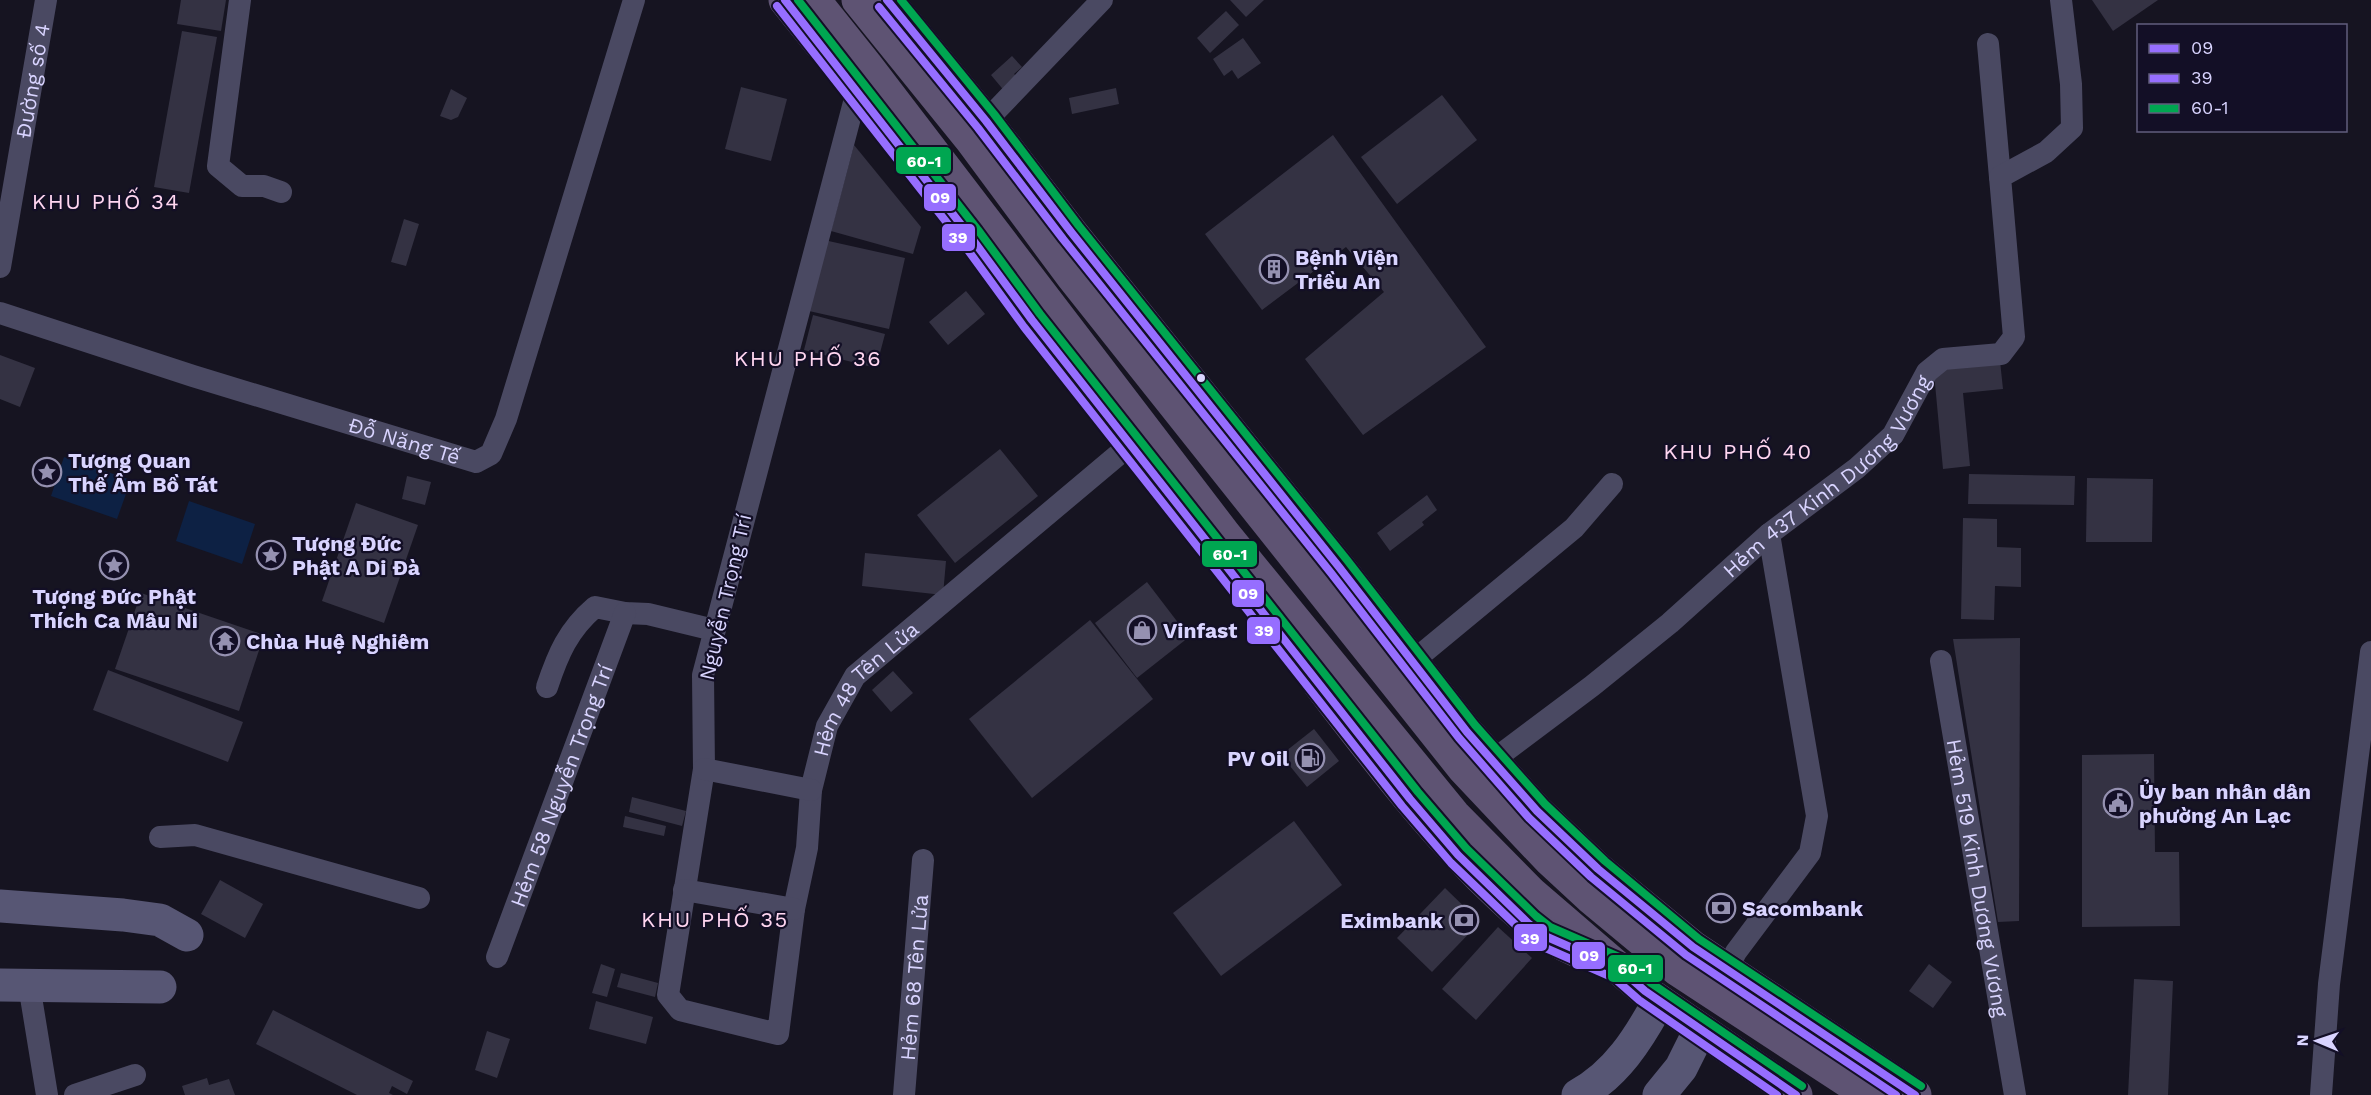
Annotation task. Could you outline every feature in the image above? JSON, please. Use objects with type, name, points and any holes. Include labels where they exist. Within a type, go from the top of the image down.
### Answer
[{"type":"main road","points":[[785,0],[862,78]]},
{"type":"main road","points":[[814,0],[862,78],[1218,541],[1454,815],[1531,893],[1645,992],[1796,1095]]},
{"type":"main road","points":[[868,1],[986,121],[1071,232],[1464,769],[1491,799],[1550,860],[1590,897],[1686,958],[1869,1095]]},
{"type":"main road","points":[[868,1],[1072,276],[1412,662],[1492,761],[1537,811],[1686,958]]},
{"type":"main road","points":[[1218,541],[1270,502]]},
{"type":"main road","points":[[1659,1001],[1686,958]]},
{"type":"main road","points":[[1700,1030],[1721,983]]},
{"type":"main road","points":[[1721,983],[1915,1095]]},
{"type":"street","name":"Đường số 4","points":[[0,267],[10,143],[46,0]]},
{"type":"street","points":[[240,0],[218,166],[242,186],[264,186],[280,192]]},
{"type":"street","name":"Đỗ Năng Tế","points":[[0,313],[193,376],[476,462],[490,454],[506,419],[633,0]]},
{"type":"street","points":[[986,121],[1102,0]]},
{"type":"street","points":[[2000,177],[2046,152],[2072,128],[2071,84],[2061,0]]},
{"type":"street","name":"Hẻm 437 Kinh Dương Vương","points":[[1492,761],[1592,686],[1670,622],[1769,534],[1857,468],[1893,435],[1927,372],[1943,359],[2001,354],[2014,337],[1988,44]]},
{"type":"street","name":"Nguyễn Trọng Trí","points":[[778,1034],[680,1010],[668,995],[704,769],[703,675],[862,78]]},
{"type":"street","name":"Hẻm 48 Tên Lửa","points":[[778,1034],[794,909],[807,848],[811,790],[827,726],[855,676],[1138,437]]},
{"type":"street","points":[[1412,662],[1574,528],[1612,484]]},
{"type":"street","points":[[1721,983],[1736,952],[1810,853],[1817,816],[1769,534]]},
{"type":"street","points":[[547,687],[559,652],[580,620],[595,607],[625,613],[648,614],[714,630]]},
{"type":"street","name":"Hẻm 58 Nguyễn Trọng Trí","points":[[497,957],[625,613]]},
{"type":"street","points":[[2321,1095],[2329,984],[2371,652]]},
{"type":"street","name":"Hẻm 519 Kinh Dương Vương","points":[[1941,661],[2015,1095]]},
{"type":"street","points":[[704,769],[811,790]]},
{"type":"street","points":[[160,837],[195,835],[419,898]]},
{"type":"street","name":"Hẻm 68 Tên Lửa","points":[[904,1095],[923,860]]},
{"type":"street","points":[[684,890],[794,909]]},
{"type":"street","points":[[0,906],[160,920],[187,935]]},
{"type":"street","points":[[47,1095],[14,985],[160,987]]},
{"type":"street","points":[[1578,1095],[1605,1077],[1619,1062],[1637,1039],[1659,1001]]},
{"type":"street","points":[[1659,1095],[1681,1068],[1700,1030]]},
{"type":"street","points":[[75,1095],[135,1075]]},
{"type":"water","points":[[64,457],[131,480],[117,519],[51,496]]},
{"type":"water","points":[[189,501],[255,524],[242,564],[176,541]]},
{"type":"building","points":[[181,0],[226,0],[221,31],[177,24]]},
{"type":"building","points":[[1230,0],[1264,0],[1246,17]]},
{"type":"building","points":[[2092,0],[2158,0],[2113,31]]},
{"type":"building","points":[[1226,11],[1239,25],[1210,53],[1197,38]]},
{"type":"building","points":[[182,31],[217,37],[189,193],[154,187]]},
{"type":"building","points":[[1243,38],[1261,63],[1238,79],[1232,70],[1224,76],[1213,59]]},
{"type":"building","points":[[1012,56],[1022,67],[1014,74],[1020,79],[1006,93],[991,75]]},
{"type":"building","points":[[741,87],[787,99],[771,161],[725,149]]},
{"type":"building","points":[[1116,88],[1119,104],[1072,114],[1069,98]]},
{"type":"building","points":[[451,89],[467,98],[458,117],[451,120],[440,116]]},
{"type":"building","points":[[1442,95],[1477,140],[1397,204],[1361,157]]},
{"type":"building","name":"Bệnh Viện Triều An","points":[[1333,135],[1486,347],[1363,435],[1305,359],[1384,292],[1346,247],[1262,310],[1205,234]]},
{"type":"building","points":[[854,145],[921,227],[913,254],[831,231]]},
{"type":"building","points":[[404,219],[419,224],[406,266],[391,262]]},
{"type":"building","points":[[824,240],[905,258],[889,329],[809,311]]},
{"type":"building","points":[[966,291],[985,314],[948,345],[929,322]]},
{"type":"building","points":[[813,315],[885,334],[876,368],[804,350]]},
{"type":"building","points":[[0,355],[35,368],[20,407],[0,399]]},
{"type":"building","points":[[2000,361],[2003,389],[1963,393],[1970,466],[1943,469],[1934,373],[1941,366]]},
{"type":"building","points":[[1000,449],[1038,496],[955,563],[917,515]]},
{"type":"building","points":[[1969,474],[2075,476],[2074,505],[1968,504]]},
{"type":"building","points":[[407,476],[431,482],[425,505],[402,499]]},
{"type":"building","points":[[2087,478],[2153,479],[2152,542],[2086,542]]},
{"type":"building","points":[[1427,495],[1437,510],[1422,522],[1424,525],[1390,551],[1377,533]]},
{"type":"building","points":[[356,503],[418,525],[384,623],[322,601]]},
{"type":"building","points":[[1963,518],[1997,519],[1997,547],[2021,548],[2021,587],[1995,586],[1994,620],[1961,619]]},
{"type":"building","points":[[865,553],[946,561],[943,595],[862,586]]},
{"type":"building","name":"Vinfast","points":[[1147,582],[1189,637],[1137,678],[1095,623]]},
{"type":"building","points":[[141,593],[264,635],[239,711],[115,669]]},
{"type":"building","points":[[1090,620],[1153,699],[1032,798],[969,719]]},
{"type":"building","points":[[2020,638],[2019,921],[1998,922],[1953,639]]},
{"type":"building","points":[[108,670],[243,722],[228,762],[93,710]]},
{"type":"building","points":[[893,671],[913,693],[891,712],[872,690]]},
{"type":"building","name":"PV Oil","points":[[1314,729],[1339,761],[1307,787],[1281,755]]},
{"type":"building","name":"Ủy ban nhân dân phường An Lạc","points":[[2154,754],[2155,852],[2179,852],[2180,926],[2082,927],[2082,755]]},
{"type":"building","points":[[632,797],[686,811],[682,826],[629,812]]},
{"type":"building","points":[[625,816],[666,826],[664,836],[623,827]]},
{"type":"building","points":[[1294,821],[1342,885],[1221,976],[1173,913]]},
{"type":"building","points":[[220,880],[263,904],[245,938],[201,914]]},
{"type":"building","points":[[1445,888],[1480,922],[1432,972],[1397,938]]},
{"type":"building","points":[[1498,927],[1532,958],[1476,1020],[1442,989]]},
{"type":"building","points":[[601,964],[615,969],[607,997],[592,993]]},
{"type":"building","points":[[1929,964],[1952,982],[1933,1008],[1909,991]]},
{"type":"building","points":[[621,973],[658,983],[655,997],[617,987]]},
{"type":"building","points":[[2134,979],[2173,981],[2168,1095],[2128,1095]]},
{"type":"building","points":[[596,1001],[653,1017],[646,1044],[589,1029]]},
{"type":"building","points":[[273,1010],[413,1081],[407,1094],[392,1086],[389,1093],[393,1095],[357,1095],[256,1044]]},
{"type":"building","points":[[487,1031],[510,1039],[497,1078],[475,1070]]},
{"type":"building","points":[[207,1078],[209,1085],[229,1079],[235,1095],[185,1095],[182,1086]]},
{"type":"transit line","name":"09","points":[[785,0],[970,236],[1032,320],[1410,799],[1458,855],[1529,924],[1545,936],[1620,969],[1645,991],[1796,1095]]},
{"type":"transit line","name":"60-1","points":[[798,0],[978,230],[1040,314],[1418,792],[1466,848],[1550,927],[1626,960],[1651,983],[1802,1086]]},
{"type":"transit line","name":"09","points":[[887,0],[986,121],[1071,232],[1339,567],[1467,732],[1537,811],[1598,869],[1693,947],[1915,1095]]},
{"type":"transit line","name":"60-1","points":[[901,0],[994,114],[1079,226],[1347,560],[1475,725],[1545,804],[1605,861],[1699,939],[1921,1086]]},
{"type":"transit line","name":"39","points":[[777,6],[962,242],[1024,327],[1402,806],[1451,863],[1523,932],[1541,946],[1614,978],[1639,1000],[1777,1095]]},
{"type":"transit line","name":"39","points":[[879,7],[978,128],[1063,239],[1331,573],[1459,738],[1529,818],[1591,877],[1686,955],[1896,1095]]},
{"type":"place","name":"Bệnh Viện Triều An","points":[[1274,269]]},
{"type":"place","name":"Tượng Quan Thế Âm Bồ Tát","points":[[47,472]]},
{"type":"place","name":"Tượng Đức Phật A Di Đà","points":[[271,555]]},
{"type":"place","name":"Tượng Đức Phật Thích Ca Mâu Ni","points":[[114,565]]},
{"type":"place","name":"Vinfast","points":[[1142,630]]},
{"type":"place","name":"Chùa Huệ Nghiêm","points":[[225,641]]},
{"type":"place","name":"PV Oil","points":[[1310,758]]},
{"type":"place","name":"Ủy ban nhân dân phường An Lạc","points":[[2118,803]]},
{"type":"place","name":"Sacombank","points":[[1721,908]]},
{"type":"place","name":"Eximbank","points":[[1464,920]]},
{"type":"district","name":"KHU PHỐ 34","points":[[106,201]]},
{"type":"district","name":"KHU PHỐ 36","points":[[808,358]]},
{"type":"district","name":"KHU PHỐ 40","points":[[1738,451]]},
{"type":"district","name":"KHU PHỐ 35","points":[[715,919]]}]
